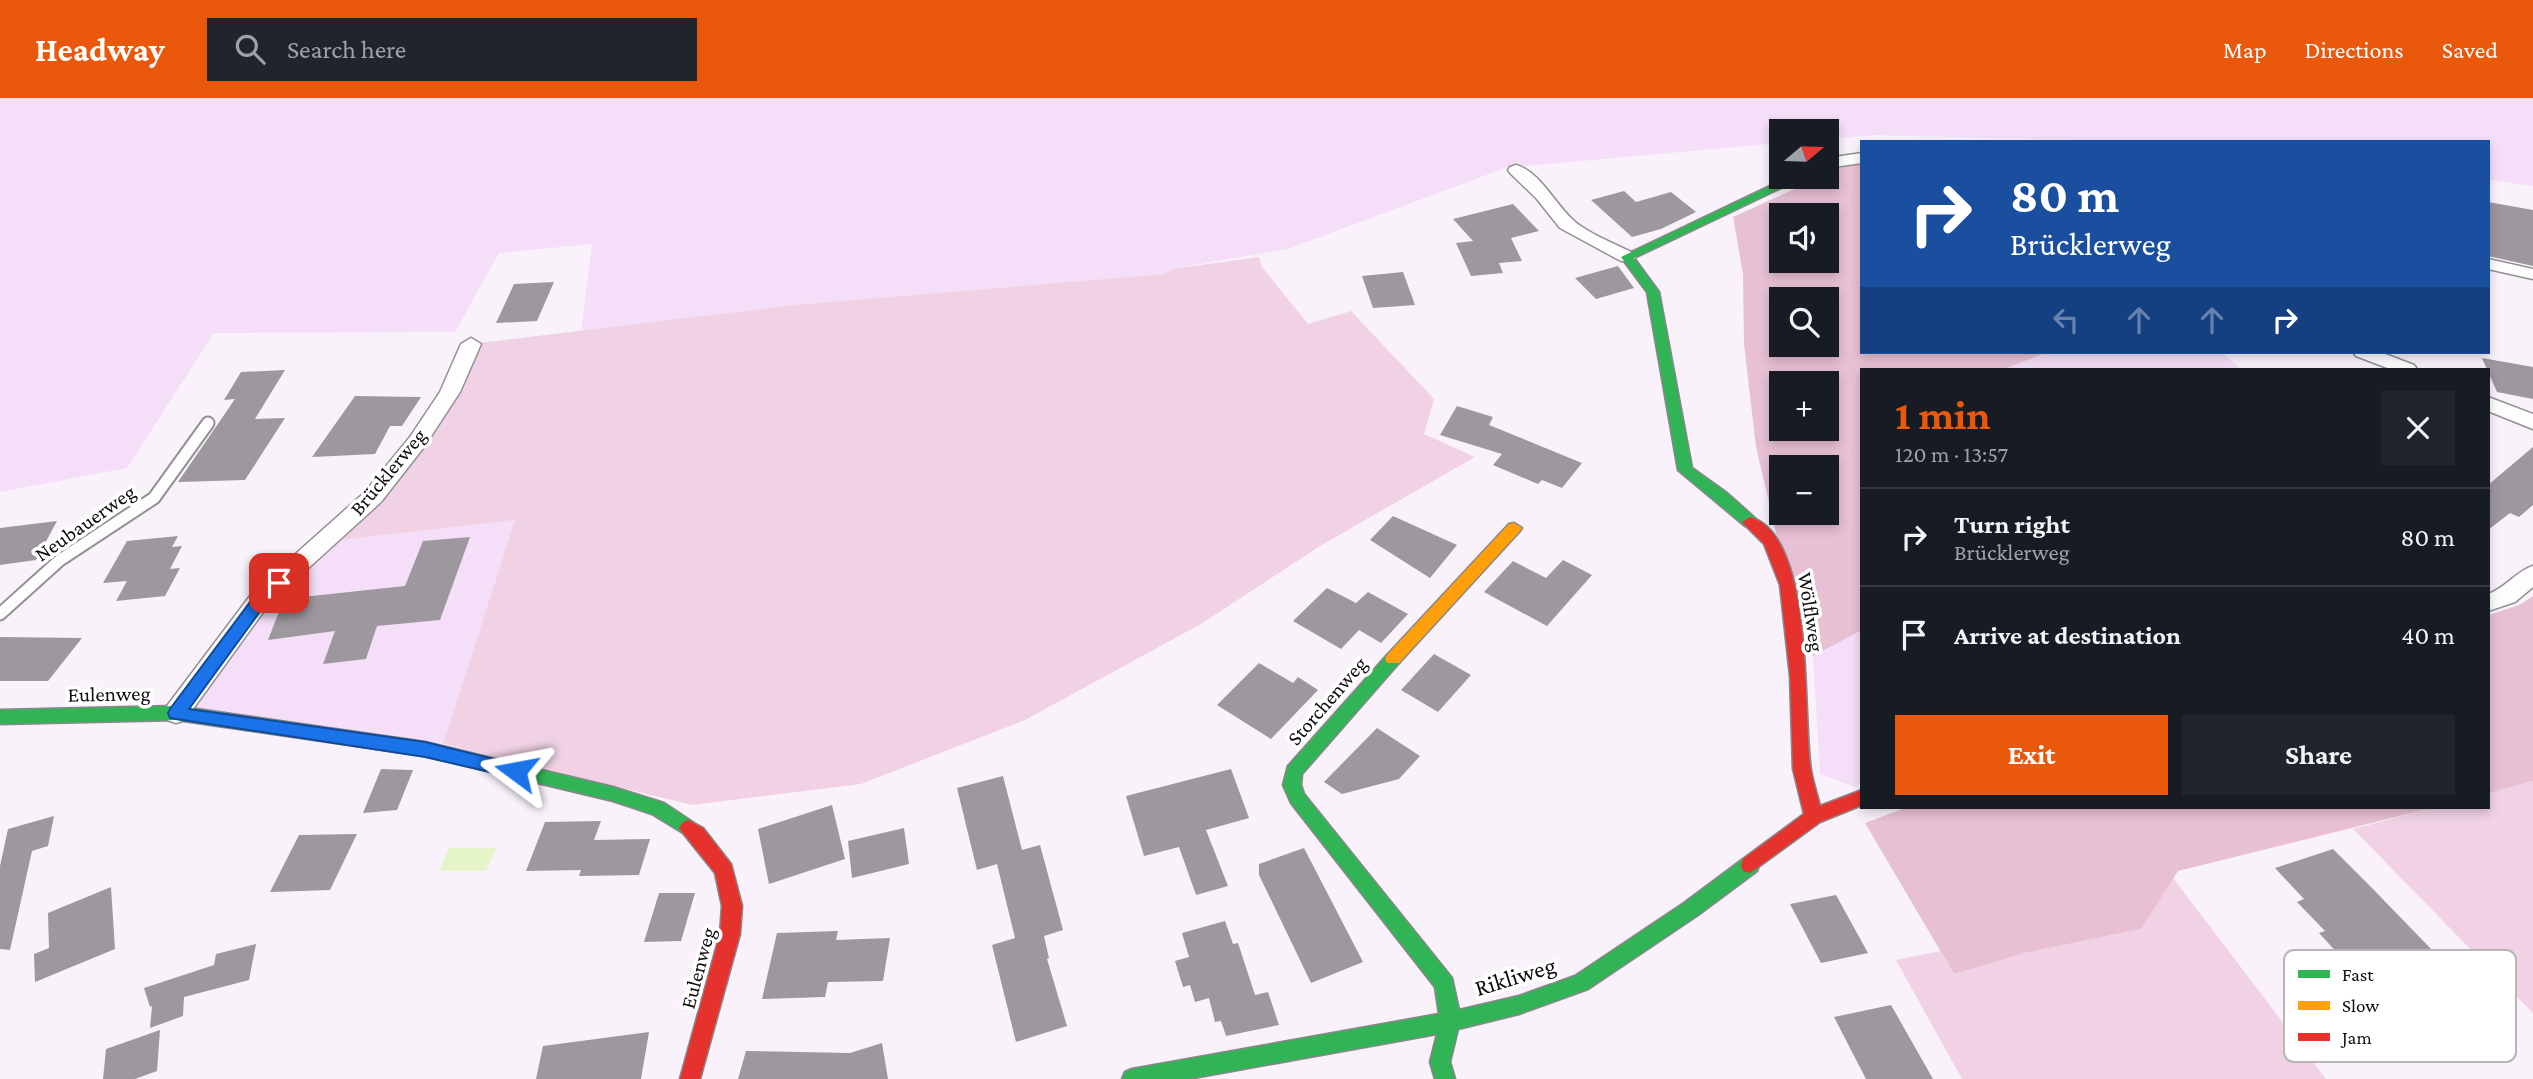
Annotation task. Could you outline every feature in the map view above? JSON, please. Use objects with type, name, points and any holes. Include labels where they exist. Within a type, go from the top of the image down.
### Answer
[{"type":"street","points":[[1839,161],[1860,158]]},
{"type":"street","name":"Wölflweg","points":[[1516,170],[1542,194],[1566,224],[1628,257],[1653,292],[1685,470],[1722,497],[1771,541],[1788,585],[1798,676],[1802,769],[1814,817]]},
{"type":"street","points":[[1628,257],[1772,189]]},
{"type":"street","points":[[2490,264],[2533,274]]},
{"type":"street","name":"Brücklerweg","points":[[176,713],[261,598],[373,497],[417,442],[450,392],[471,344]]},
{"type":"street","points":[[2367,354],[2404,368]]},
{"type":"street","points":[[2490,404],[2533,422]]},
{"type":"street","name":"Storchenweg","points":[[1450,1023],[1445,984],[1297,798],[1292,785],[1294,772],[1339,717],[1514,528]]},
{"type":"street","points":[[2490,602],[2507,596],[2533,574]]},
{"type":"street","name":"Eulenweg","points":[[0,718],[176,713],[425,750],[613,794],[658,808],[697,834],[724,870],[733,917],[690,1079]]},
{"type":"street","name":"Rikliweg","points":[[1132,1079],[1450,1023],[1518,1005],[1581,983],[1690,909],[1814,817],[1860,798]]},
{"type":"street","points":[[1445,1079],[1440,1062],[1450,1023]]},
{"type":"lane","name":"Neubauerweg","points":[[0,614],[60,560],[154,498],[208,423]]},
{"type":"shaded area","points":[[0,98],[2533,98],[2533,186],[2490,180],[2490,140],[2078,140],[1873,135],[1839,138],[1839,119],[1769,119],[1769,144],[1505,168],[1288,249],[1172,269],[1164,274],[804,304],[581,332],[592,244],[499,253],[455,332],[214,333],[127,468],[0,492]]},
{"type":"shaded area","points":[[1860,159],[1860,354],[2043,354],[2007,368],[1860,368],[1860,631],[1813,656],[1774,525],[1839,525],[1839,455],[1769,455],[1769,503],[1756,447],[1744,344],[1743,274],[1733,217],[1795,189],[1839,189],[1839,169]]},
{"type":"shaded area","points":[[1259,257],[1262,267],[1308,324],[1351,311],[1434,399],[1424,434],[1475,457],[1320,546],[1201,624],[1025,720],[861,784],[692,805],[443,744],[515,520],[333,541],[390,482],[471,344],[804,304],[1164,274],[1172,269]]},
{"type":"shaded area","points":[[2043,354],[2223,354],[2240,368],[2007,368]]},
{"type":"shaded area","points":[[515,520],[443,744],[188,708],[265,601],[333,541]]},
{"type":"shaded area","points":[[2533,596],[2533,781],[2490,793],[2490,615],[2519,605]]},
{"type":"shaded area","points":[[1860,631],[1860,784],[1854,787],[1820,774],[1813,656]]},
{"type":"shaded area","points":[[2533,781],[2533,1013],[2516,996],[2516,950],[2471,950],[2353,829],[2428,809],[2490,809],[2490,793]]},
{"type":"shaded area","points":[[1903,809],[2428,809],[2178,871],[2141,929],[2025,953],[1954,974],[1865,823]]},
{"type":"shaded area","points":[[449,848],[497,848],[486,871],[439,871]]},
{"type":"shaded area","points":[[2173,878],[2284,1024],[2284,1062],[2313,1062],[2326,1079],[1962,1079],[1896,960],[1940,951],[1954,974],[2025,953],[2141,929]]},
{"type":"building","points":[[1624,191],[1636,202],[1671,192],[1696,212],[1661,229],[1632,237],[1591,200]]},
{"type":"building","points":[[2490,202],[2533,210],[2533,266],[2490,256]]},
{"type":"building","points":[[1513,204],[1539,231],[1511,238],[1522,261],[1499,263],[1503,273],[1471,276],[1456,243],[1473,241],[1453,219]]},
{"type":"building","points":[[1618,266],[1634,288],[1596,299],[1575,278]]},
{"type":"building","points":[[1403,272],[1415,305],[1373,308],[1362,276]]},
{"type":"building","points":[[554,282],[537,321],[496,323],[514,284]]},
{"type":"building","points":[[2482,358],[2533,367],[2533,399],[2497,392],[2490,376],[2490,368],[2486,368]]},
{"type":"building","points":[[285,370],[255,419],[285,418],[245,480],[178,482],[235,399],[224,400],[241,372]]},
{"type":"building","points":[[355,396],[421,397],[402,426],[390,426],[375,454],[312,457]]},
{"type":"building","points":[[1457,406],[1493,417],[1489,425],[1582,463],[1562,488],[1542,480],[1538,484],[1493,465],[1502,454],[1440,435]]},
{"type":"building","points":[[2533,447],[2533,505],[2519,517],[2510,513],[2490,528],[2490,483]]},
{"type":"building","points":[[1393,516],[1457,545],[1430,578],[1370,540]]},
{"type":"building","points":[[57,521],[36,560],[0,565],[0,528]]},
{"type":"building","points":[[178,536],[172,547],[182,546],[170,569],[180,568],[165,596],[116,601],[127,581],[103,583],[127,541]]},
{"type":"building","points":[[470,537],[440,620],[377,626],[366,659],[323,664],[335,631],[268,640],[284,599],[405,586],[423,541]]},
{"type":"building","points":[[1563,560],[1592,575],[1547,626],[1484,592],[1513,561],[1546,578]]},
{"type":"building","points":[[1327,588],[1356,603],[1368,592],[1408,614],[1381,643],[1359,630],[1341,649],[1293,621]]},
{"type":"building","points":[[0,637],[82,638],[48,681],[0,681]]},
{"type":"building","points":[[1434,654],[1471,675],[1438,712],[1401,690]]},
{"type":"building","points":[[1259,663],[1293,683],[1298,677],[1318,690],[1271,739],[1217,705]]},
{"type":"building","points":[[1377,728],[1420,756],[1399,779],[1342,794],[1324,782]]},
{"type":"building","points":[[381,769],[413,770],[397,810],[363,813]]},
{"type":"building","points":[[1231,769],[1249,818],[1206,830],[1228,886],[1196,895],[1179,847],[1144,856],[1126,796]]},
{"type":"building","points":[[1003,776],[1022,850],[1040,845],[1063,930],[1044,936],[1049,958],[1047,959],[1067,1026],[1016,1042],[992,945],[1015,938],[997,864],[977,870],[957,788]]},
{"type":"building","points":[[832,805],[845,859],[769,884],[758,829]]},
{"type":"building","points":[[54,816],[48,846],[32,851],[10,950],[0,949],[0,866],[8,829]]},
{"type":"building","points":[[601,821],[594,840],[650,839],[639,875],[579,876],[581,870],[526,871],[545,822]]},
{"type":"building","points":[[904,828],[909,864],[852,878],[848,841]]},
{"type":"building","points":[[357,834],[330,890],[270,892],[299,835]]},
{"type":"building","points":[[1304,848],[1363,962],[1311,983],[1259,875],[1259,864]]},
{"type":"building","points":[[2333,849],[2432,950],[2335,950],[2319,933],[2325,931],[2297,902],[2304,899],[2275,868]]},
{"type":"building","points":[[111,887],[115,949],[35,982],[34,954],[49,948],[48,913]]},
{"type":"building","points":[[659,893],[695,893],[681,941],[644,942]]},
{"type":"building","points":[[1836,895],[1868,953],[1821,963],[1790,904]]},
{"type":"building","points":[[1225,921],[1233,944],[1238,943],[1255,995],[1268,992],[1279,1025],[1226,1036],[1221,1021],[1215,1022],[1209,998],[1195,1002],[1190,985],[1183,987],[1175,961],[1189,957],[1182,933]]},
{"type":"building","points":[[838,931],[836,940],[890,938],[883,981],[828,982],[825,997],[762,999],[777,933]]},
{"type":"building","points":[[256,944],[249,980],[184,997],[183,1016],[150,1028],[152,1006],[150,1007],[144,988],[214,965],[216,954]]},
{"type":"building","points":[[1891,1005],[1933,1079],[1866,1079],[1834,1017]]},
{"type":"building","points":[[160,1030],[157,1071],[135,1079],[103,1079],[106,1049]]},
{"type":"building","points":[[649,1032],[641,1079],[536,1079],[543,1046]]},
{"type":"building","points":[[882,1043],[888,1079],[738,1079],[746,1051],[850,1053]]},
{"type":"traffic: fast","points":[[1750,522],[1685,470],[1653,292],[1627,257],[1772,189]]},
{"type":"traffic: fast","points":[[1393,659],[1294,771],[1292,785],[1297,798],[1445,984],[1450,1022],[1440,1062],[1445,1079]]},
{"type":"traffic: fast","points":[[0,717],[176,713],[425,749],[613,794],[658,808],[688,828]]},
{"type":"traffic: fast","points":[[1132,1079],[1450,1022],[1519,1005],[1581,983],[1691,909],[1750,865]]},
{"type":"traffic: slow","points":[[1393,659],[1514,528]]},
{"type":"traffic: jam","points":[[1750,522],[1771,541],[1788,585],[1798,676],[1802,769],[1814,817]]},
{"type":"traffic: jam","points":[[1750,865],[1814,817],[1860,798]]},
{"type":"traffic: jam","points":[[688,828],[697,834],[724,870],[732,906],[730,934],[690,1079]]},
{"type":"route","points":[[279,583],[261,598],[176,713],[425,750],[516,771]]}]
